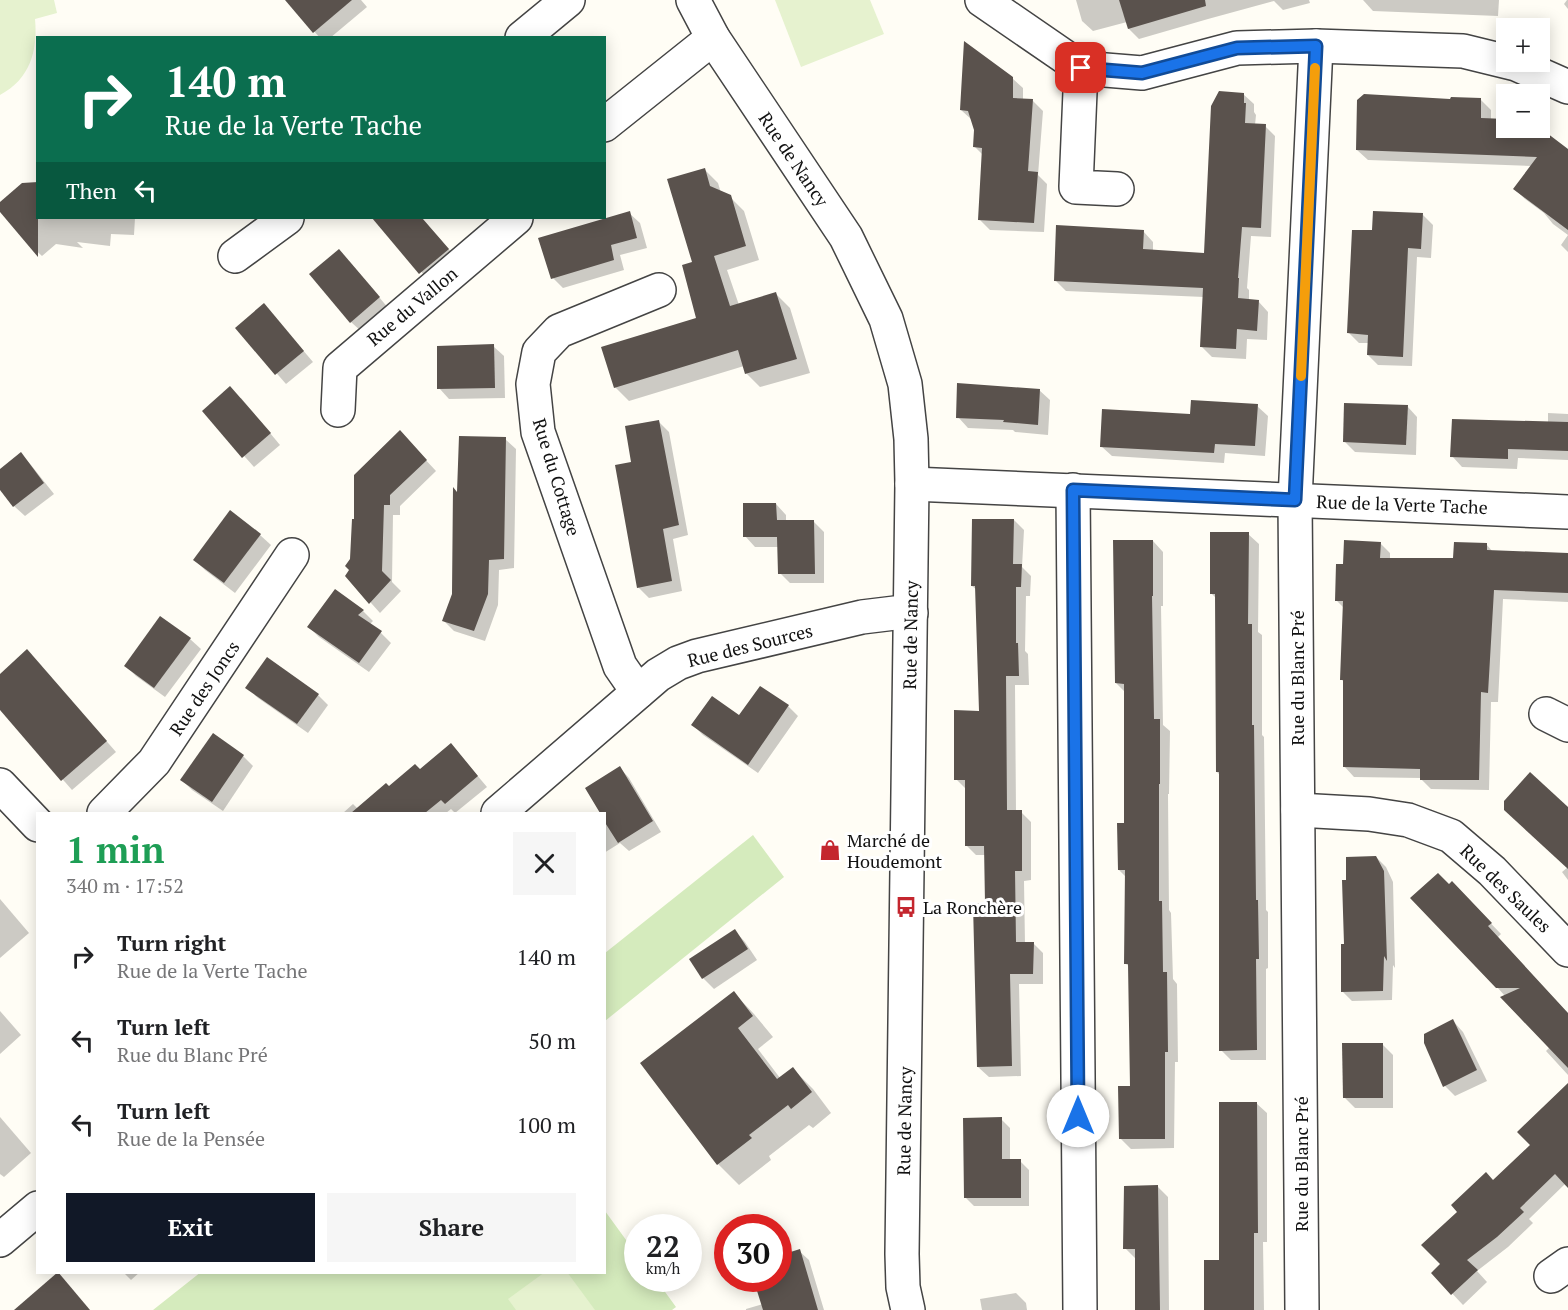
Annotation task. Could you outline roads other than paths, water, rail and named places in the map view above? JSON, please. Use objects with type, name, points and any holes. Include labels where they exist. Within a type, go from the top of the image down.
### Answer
[{"type":"street","points":[[524,36],[568,0]]},
{"type":"street","points":[[982,0],[1081,68],[1142,73],[1237,48],[1316,46],[1463,51],[1516,64],[1568,87]]},
{"type":"street","points":[[606,123],[702,13]]},
{"type":"street","name":"Rue de Nancy","points":[[702,13],[846,237],[886,319],[905,384],[911,440],[912,484],[902,1254],[903,1287],[908,1310]]},
{"type":"street","name":"Rue du Blanc Pré","points":[[1302,1310],[1295,500],[1316,46]]},
{"type":"street","points":[[1081,68],[1076,188],[1116,189]]},
{"type":"street","points":[[235,256],[286,219]]},
{"type":"street","name":"Rue du Vallon","points":[[338,410],[340,368],[515,219]]},
{"type":"street","name":"Rue du Cottage","points":[[638,692],[620,666],[538,432],[533,384],[539,352],[559,331],[659,290]]},
{"type":"street","name":"Rue de la Verte Tache","points":[[912,484],[1568,512]]},
{"type":"street","points":[[1073,490],[1080,1310]]},
{"type":"street","name":"Rue des Joncs","points":[[105,812],[154,762],[292,555]]},
{"type":"street","name":"Rue des Sources","points":[[499,812],[658,675],[678,663],[698,656],[862,617],[895,612],[911,613]]},
{"type":"street","points":[[0,785],[36,823]]},
{"type":"street","name":"Rue des Saules","points":[[1298,810],[1368,814],[1408,820],[1451,836],[1492,871],[1568,950]]},
{"type":"street","points":[[0,1240],[36,1210]]},
{"type":"place","name":"Marché de Houdemont","points":[[830,850]]},
{"type":"place","name":"La Ronchère","points":[[906,907]]}]
